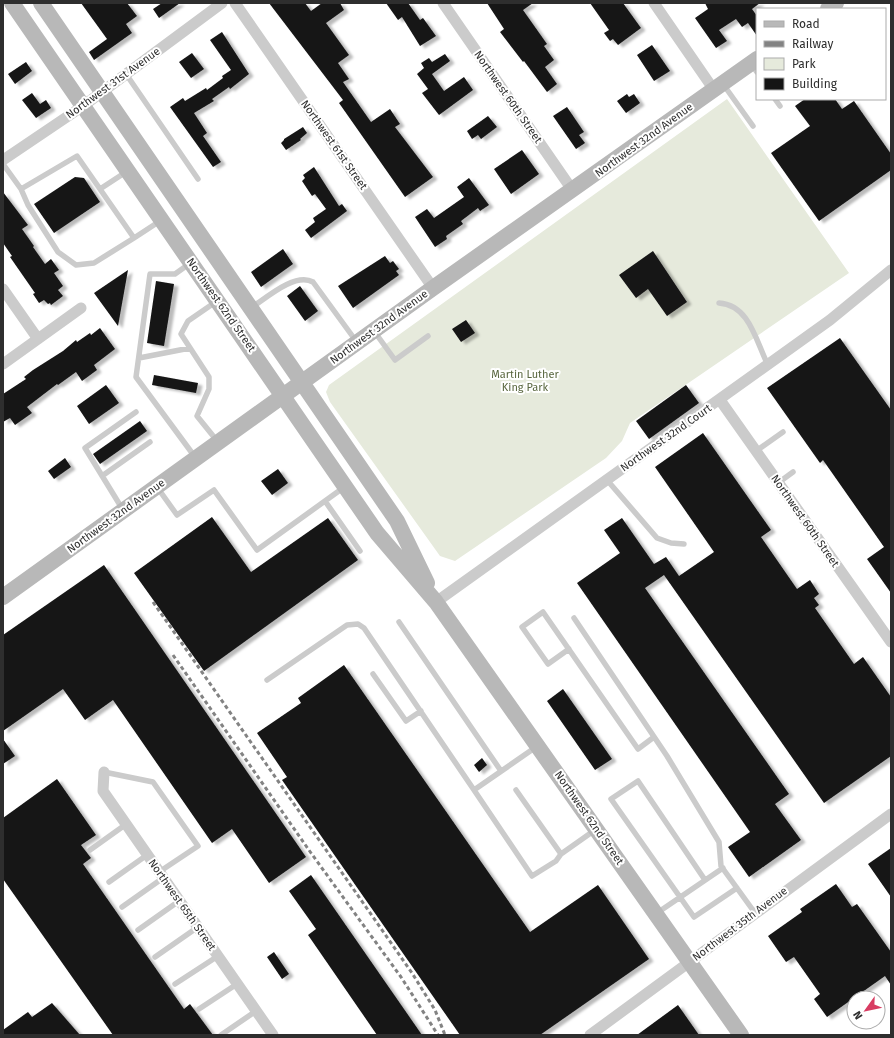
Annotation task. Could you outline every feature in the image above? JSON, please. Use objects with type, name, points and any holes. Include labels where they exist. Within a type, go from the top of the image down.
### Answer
[{"type":"main road","name":"Northwest 62nd Street","points":[[12,3],[377,533],[436,602],[741,1035]]},
{"type":"main road","name":"Northwest 62nd Street","points":[[41,3],[397,521],[436,602]]},
{"type":"main road","name":"Northwest 32nd Avenue","points":[[3,597],[433,288],[719,87],[755,65]]},
{"type":"street","name":"Northwest 31st Avenue","points":[[3,160],[83,106],[222,3]]},
{"type":"street","name":"Northwest 61st Street","points":[[235,3],[433,288]]},
{"type":"street","name":"Northwest 60th Street","points":[[443,3],[573,191]]},
{"type":"street","points":[[654,3],[719,87]]},
{"type":"street","name":"Northwest 32nd Court","points":[[436,602],[830,320],[891,270]]},
{"type":"street","points":[[3,289],[38,339]]},
{"type":"street","points":[[3,364],[81,308]]},
{"type":"street","name":"Northwest 60th Street","points":[[720,400],[891,642]]},
{"type":"street","name":"Northwest 65th Street","points":[[104,772],[103,791],[125,825],[274,1035]]},
{"type":"street","name":"Northwest 35th Avenue","points":[[590,1035],[891,814]]},
{"type":"lane","points":[[126,74],[198,179]]},
{"type":"lane","points":[[719,87],[753,126]]},
{"type":"lane","points":[[776,100],[780,106]]},
{"type":"lane","points":[[21,189],[77,156],[134,238]]},
{"type":"lane","points":[[3,164],[21,189],[28,205],[58,252],[76,265],[94,263],[162,220]]},
{"type":"lane","points":[[100,189],[128,171]]},
{"type":"lane","points":[[191,263],[175,274],[150,274],[136,377],[196,458]]},
{"type":"lane","points":[[251,308],[285,285],[298,280],[308,280],[313,282],[357,343]]},
{"type":"lane","points":[[217,300],[188,321],[181,334],[208,377],[209,390],[197,416],[218,442]]},
{"type":"lane","points":[[719,303],[734,307],[742,313],[754,332],[768,365]]},
{"type":"lane","points":[[374,331],[395,360],[428,336]]},
{"type":"lane","points":[[139,358],[190,348]]},
{"type":"lane","points":[[123,511],[85,448],[136,412]]},
{"type":"lane","points":[[756,451],[783,432]]},
{"type":"lane","points":[[102,476],[150,442]]},
{"type":"lane","points":[[778,483],[793,472]]},
{"type":"lane","points":[[607,480],[657,538],[671,543],[684,544]]},
{"type":"lane","points":[[157,486],[177,515],[214,490],[257,550],[345,487]]},
{"type":"lane","points":[[325,501],[360,551]]},
{"type":"lane","points":[[569,649],[548,664],[522,627],[543,612],[569,649],[638,748],[654,737]]},
{"type":"lane","points":[[574,618],[654,737],[719,842],[723,868],[755,913]]},
{"type":"lane","points":[[399,622],[501,771]]},
{"type":"lane","points":[[267,680],[347,625],[358,624],[364,628],[532,876],[556,861],[561,854],[597,829]]},
{"type":"lane","points":[[373,674],[406,721],[421,711]]},
{"type":"lane","points":[[474,790],[538,746]]},
{"type":"lane","points":[[104,772],[153,782],[198,846],[122,907]]},
{"type":"lane","points":[[705,880],[638,781],[611,799],[694,917],[737,888]]},
{"type":"lane","points":[[516,790],[561,854]]},
{"type":"lane","points":[[90,850],[125,825]]},
{"type":"lane","points":[[109,882],[147,855]]},
{"type":"lane","points":[[656,914],[723,868]]},
{"type":"lane","points":[[138,930],[179,901]]},
{"type":"lane","points":[[155,957],[198,928]]},
{"type":"lane","points":[[175,984],[218,956]]},
{"type":"lane","points":[[199,1010],[237,984]]},
{"type":"lane","points":[[221,1035],[256,1011]]},
{"type":"green space","name":"Martin Luther King Park","points":[[727,99],[849,273],[630,423],[622,441],[606,458],[455,561],[440,556],[330,402],[326,392],[329,385]]},
{"type":"building","points":[[81,3],[127,3],[137,16],[126,24],[132,33],[94,60],[89,52],[107,39]]},
{"type":"building","points":[[162,3],[180,3],[159,18],[153,9]]},
{"type":"building","points":[[269,3],[305,3],[311,11],[322,3],[340,3],[344,10],[326,23],[349,55],[338,63],[349,79],[343,82],[371,122],[390,109],[400,124],[395,127],[433,177],[405,197],[339,103],[343,100]]},
{"type":"building","points":[[386,3],[408,3],[420,20],[423,18],[436,36],[420,46],[402,17],[398,20]]},
{"type":"building","points":[[487,3],[533,3],[523,10],[547,44],[544,46],[554,60],[545,67],[557,84],[547,92],[500,32],[504,29]]},
{"type":"building","points":[[590,3],[623,3],[641,28],[618,45],[613,39],[610,41],[604,33],[609,30]]},
{"type":"building","points":[[705,3],[760,3],[752,9],[756,15],[756,35],[748,23],[742,27],[736,19],[719,30],[727,41],[716,48],[695,18],[708,9]]},
{"type":"building","points":[[222,32],[249,74],[230,89],[229,87],[212,99],[214,101],[194,113],[207,133],[203,136],[221,162],[213,167],[170,107],[183,98],[185,101],[206,88],[207,90],[231,70],[210,40]]},
{"type":"building","points":[[652,45],[670,71],[654,81],[637,55]]},
{"type":"building","points":[[192,53],[204,69],[191,78],[179,62]]},
{"type":"building","points":[[445,54],[450,61],[432,74],[444,91],[464,77],[473,90],[439,115],[422,93],[428,89],[417,74],[424,68],[421,63],[429,58],[432,62]]},
{"type":"building","points":[[26,62],[32,71],[15,84],[8,74]]},
{"type":"building","points":[[32,93],[40,104],[46,100],[51,108],[36,118],[22,100]]},
{"type":"building","points":[[627,94],[629,97],[634,94],[640,103],[626,113],[617,101]]},
{"type":"building","points":[[804,100],[836,100],[842,109],[854,101],[891,154],[891,170],[819,221],[771,153],[810,126],[795,106]]},
{"type":"building","points":[[567,107],[584,132],[579,135],[585,143],[576,149],[553,116]]},
{"type":"building","points":[[488,116],[497,127],[481,139],[478,135],[472,139],[467,131]]},
{"type":"building","points":[[303,127],[307,133],[300,139],[301,140],[286,150],[281,143],[284,139]]},
{"type":"building","points":[[522,150],[539,174],[511,194],[494,169]]},
{"type":"building","points":[[314,167],[339,206],[342,204],[347,211],[311,238],[305,230],[315,222],[313,218],[326,209],[315,194],[312,196],[302,181],[305,178],[303,175]]},
{"type":"building","points":[[75,177],[84,178],[100,202],[54,233],[34,204]]},
{"type":"building","points":[[469,178],[489,205],[480,211],[478,208],[461,221],[463,224],[446,236],[447,239],[435,247],[415,217],[427,209],[434,218],[464,197],[457,187]]},
{"type":"building","points":[[3,192],[28,225],[22,229],[45,264],[51,259],[59,270],[54,273],[63,286],[58,290],[63,296],[51,305],[44,300],[39,303],[33,294],[35,293],[10,257],[12,256],[3,243]]},
{"type":"building","points":[[283,249],[293,264],[261,287],[251,272]]},
{"type":"building","points":[[653,251],[687,302],[667,316],[648,289],[636,298],[619,275]]},
{"type":"building","points":[[385,256],[390,263],[393,261],[399,269],[396,271],[399,275],[353,308],[338,286]]},
{"type":"building","points":[[128,270],[118,326],[94,293]]},
{"type":"building","points":[[156,281],[174,284],[164,346],[147,343]]},
{"type":"building","points":[[300,286],[318,311],[305,321],[287,296]]},
{"type":"building","points":[[466,320],[475,333],[461,342],[452,329]]},
{"type":"building","points":[[100,328],[115,349],[94,365],[97,370],[82,381],[76,372],[58,385],[57,384],[27,407],[32,413],[15,425],[10,418],[3,422],[3,394],[26,379],[24,377],[63,351],[76,340],[77,342],[90,333],[91,335]]},
{"type":"building","points":[[840,338],[891,410],[891,593],[867,559],[884,547],[823,460],[820,463],[767,388]]},
{"type":"building","points":[[154,375],[198,383],[196,393],[152,385]]},
{"type":"building","points":[[106,385],[119,403],[89,424],[77,406]]},
{"type":"building","points":[[686,385],[699,403],[649,439],[636,421]]},
{"type":"building","points":[[140,421],[147,431],[100,464],[93,454]]},
{"type":"building","points":[[703,433],[771,530],[761,537],[797,589],[810,580],[819,594],[814,598],[819,605],[815,608],[854,664],[863,657],[891,697],[891,756],[824,803],[664,575],[645,588],[789,794],[775,804],[801,840],[749,877],[728,847],[750,832],[577,583],[620,553],[604,530],[622,518],[654,564],[666,557],[679,576],[714,552],[655,467]]},
{"type":"building","points":[[65,458],[71,467],[54,479],[48,471]]},
{"type":"building","points":[[278,469],[288,483],[272,495],[261,481]]},
{"type":"building","points":[[212,517],[251,572],[328,518],[358,560],[204,671],[134,573]]},
{"type":"building","points":[[104,565],[306,857],[269,883],[232,829],[212,843],[113,700],[85,720],[63,689],[3,731],[3,635]]},
{"type":"building","points":[[344,665],[530,932],[598,885],[649,959],[540,1035],[460,1035],[282,780],[287,777],[257,733],[301,703],[298,698]]},
{"type":"building","points":[[563,689],[612,759],[595,770],[547,701]]},
{"type":"building","points":[[3,739],[15,756],[3,764]]},
{"type":"building","points":[[482,758],[487,765],[479,772],[474,765]]},
{"type":"building","points":[[57,779],[96,835],[81,845],[91,858],[83,864],[184,1009],[190,1004],[213,1035],[113,1035],[3,879],[3,818]]},
{"type":"building","points":[[891,848],[891,897],[868,864]]},
{"type":"building","points":[[311,875],[422,1035],[377,1035],[308,935],[316,929],[289,891]]},
{"type":"building","points":[[836,884],[852,907],[857,904],[891,952],[891,985],[885,976],[865,990],[846,990],[846,1004],[827,1017],[814,999],[820,994],[794,957],[786,962],[768,936],[802,912],[800,909]]},
{"type":"building","points":[[274,952],[289,974],[282,979],[267,957]]},
{"type":"building","points":[[52,1003],[80,1035],[3,1035],[3,1030],[28,1012],[32,1017]]},
{"type":"building","points":[[678,1005],[699,1035],[637,1035]]},
{"type":"railway","points":[[153,602],[412,973],[435,1010],[445,1035]]},
{"type":"railway","points":[[173,655],[311,853],[401,977],[438,1035]]}]
